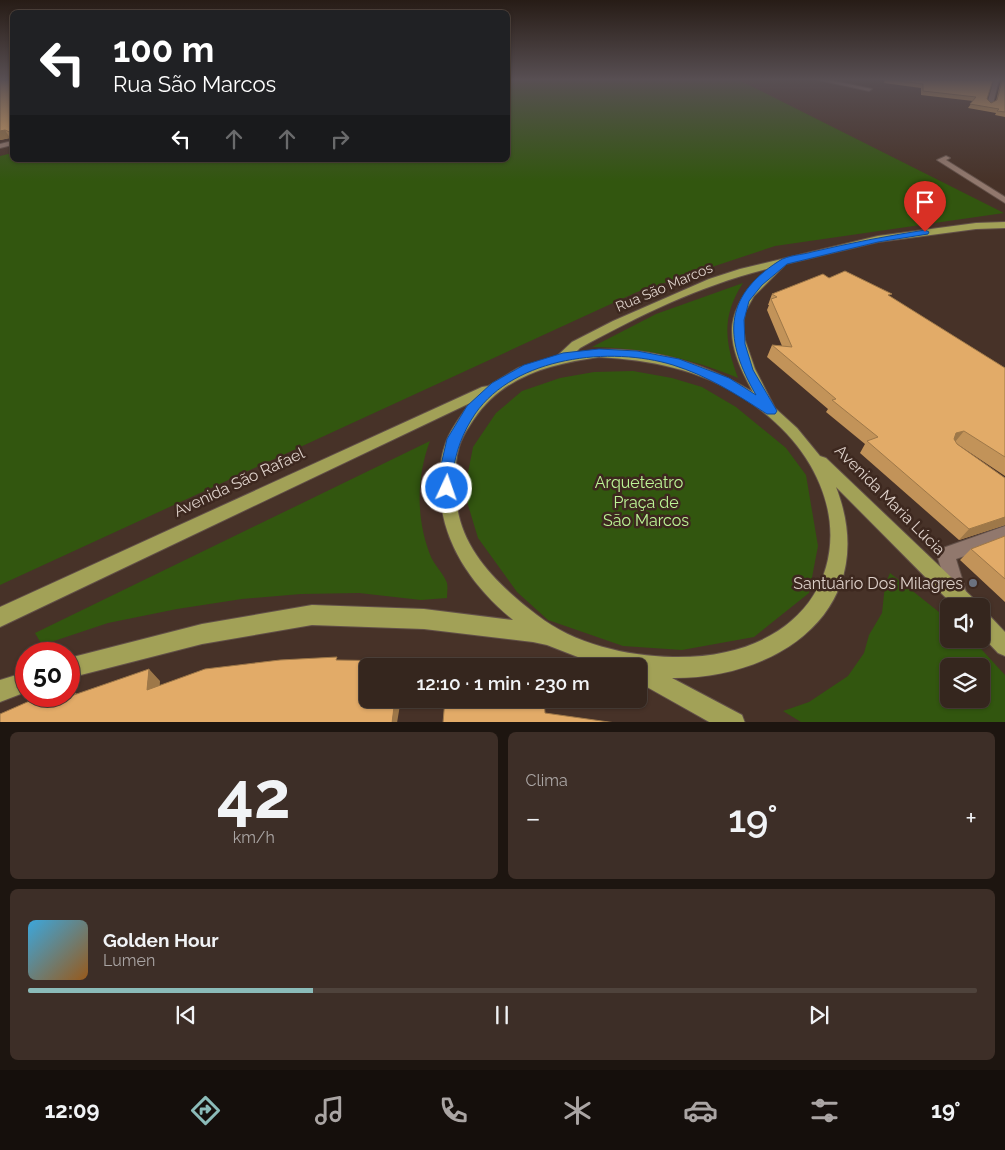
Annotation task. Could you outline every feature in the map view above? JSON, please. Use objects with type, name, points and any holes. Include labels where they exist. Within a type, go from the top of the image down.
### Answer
[{"type":"main road","name":"Rua São Marcos","points":[[563,357],[576,345],[593,335],[721,278],[878,239],[976,226],[1005,225]]},
{"type":"main road","name":"Rua São Marcos","points":[[771,411],[748,370],[739,344],[738,320],[745,300],[759,283],[784,262]]},
{"type":"main road","points":[[552,637],[503,601],[468,559],[450,516],[446,474],[454,439],[472,410],[496,386],[528,368],[563,357],[599,353],[637,354],[675,362],[724,381],[771,411],[805,446],[825,477],[837,511],[840,547],[832,583],[811,617],[778,645],[733,663],[681,669],[647,668]]},
{"type":"main road","name":"Avenida São Rafael","points":[[0,617],[496,386]]},
{"type":"main road","name":"Avenida Maria Lúcia","points":[[805,446],[959,598]]},
{"type":"main road","points":[[80,665],[202,634],[312,615],[424,619],[533,632],[552,637],[607,658]]},
{"type":"main road","points":[[990,630],[1005,646]]},
{"type":"main road","points":[[647,676],[734,722]]},
{"type":"main road","points":[[0,691],[15,686]]},
{"type":"street","points":[[946,158],[941,160],[942,162],[1005,201]]},
{"type":"street","points":[[962,598],[946,554],[1005,534]]},
{"type":"green space","points":[[510,114],[806,114],[1004,213],[775,246],[637,292],[0,585],[0,156],[10,154],[10,162],[510,162]]},
{"type":"green space","points":[[743,283],[731,307],[727,330],[730,353],[738,378],[666,355],[630,349],[592,347],[656,314]]},
{"type":"green space","name":"Praça de São Marcos","points":[[633,371],[672,378],[702,387],[736,407],[786,448],[806,475],[818,546],[809,593],[754,637],[682,650],[623,646],[548,620],[517,592],[478,538],[468,505],[466,483],[473,447],[496,413],[522,391],[560,378],[594,372]]},
{"type":"green space","points":[[430,441],[425,455],[420,484],[420,514],[431,557],[447,583],[447,598],[421,600],[359,593],[301,594],[242,599],[177,609],[108,623],[51,642],[40,642],[35,633]]},
{"type":"green space","points":[[890,573],[940,613],[940,648],[980,648],[989,658],[940,658],[940,708],[990,708],[990,659],[1005,675],[1005,722],[801,722],[783,711],[809,702],[848,676],[864,653],[869,635],[882,613],[885,585]]},
{"type":"building","points":[[0,114],[10,114],[10,132],[5,130],[0,131]]},
{"type":"building","points":[[845,271],[892,294],[888,295],[1005,368],[1005,457],[964,431],[956,433],[954,439],[957,444],[1005,478],[1005,517],[969,529],[867,441],[878,437],[832,400],[836,399],[772,345],[792,347],[771,299],[777,297],[772,294],[823,274],[829,278]]},
{"type":"building","points":[[1005,536],[1005,579],[971,549]]},
{"type":"building","points":[[337,657],[336,660],[359,660],[359,708],[394,708],[392,722],[0,722],[0,714],[16,707],[80,707],[80,693],[149,669],[147,690],[205,669],[280,660]]},
{"type":"building","points":[[444,708],[545,708],[545,713],[609,722],[443,722]]},
{"type":"place","name":"Santuário Dos Milagres","points":[[973,583]]},
{"type":"route","points":[[447,488],[446,474],[454,439],[472,410],[496,386],[528,368],[563,357],[599,353],[637,354],[675,362],[724,381],[771,411],[748,370],[739,344],[738,320],[745,300],[759,283],[784,262],[831,249],[925,232]]},
{"type":"park label","name":"Arqueteatro","points":[[639,482]]}]
